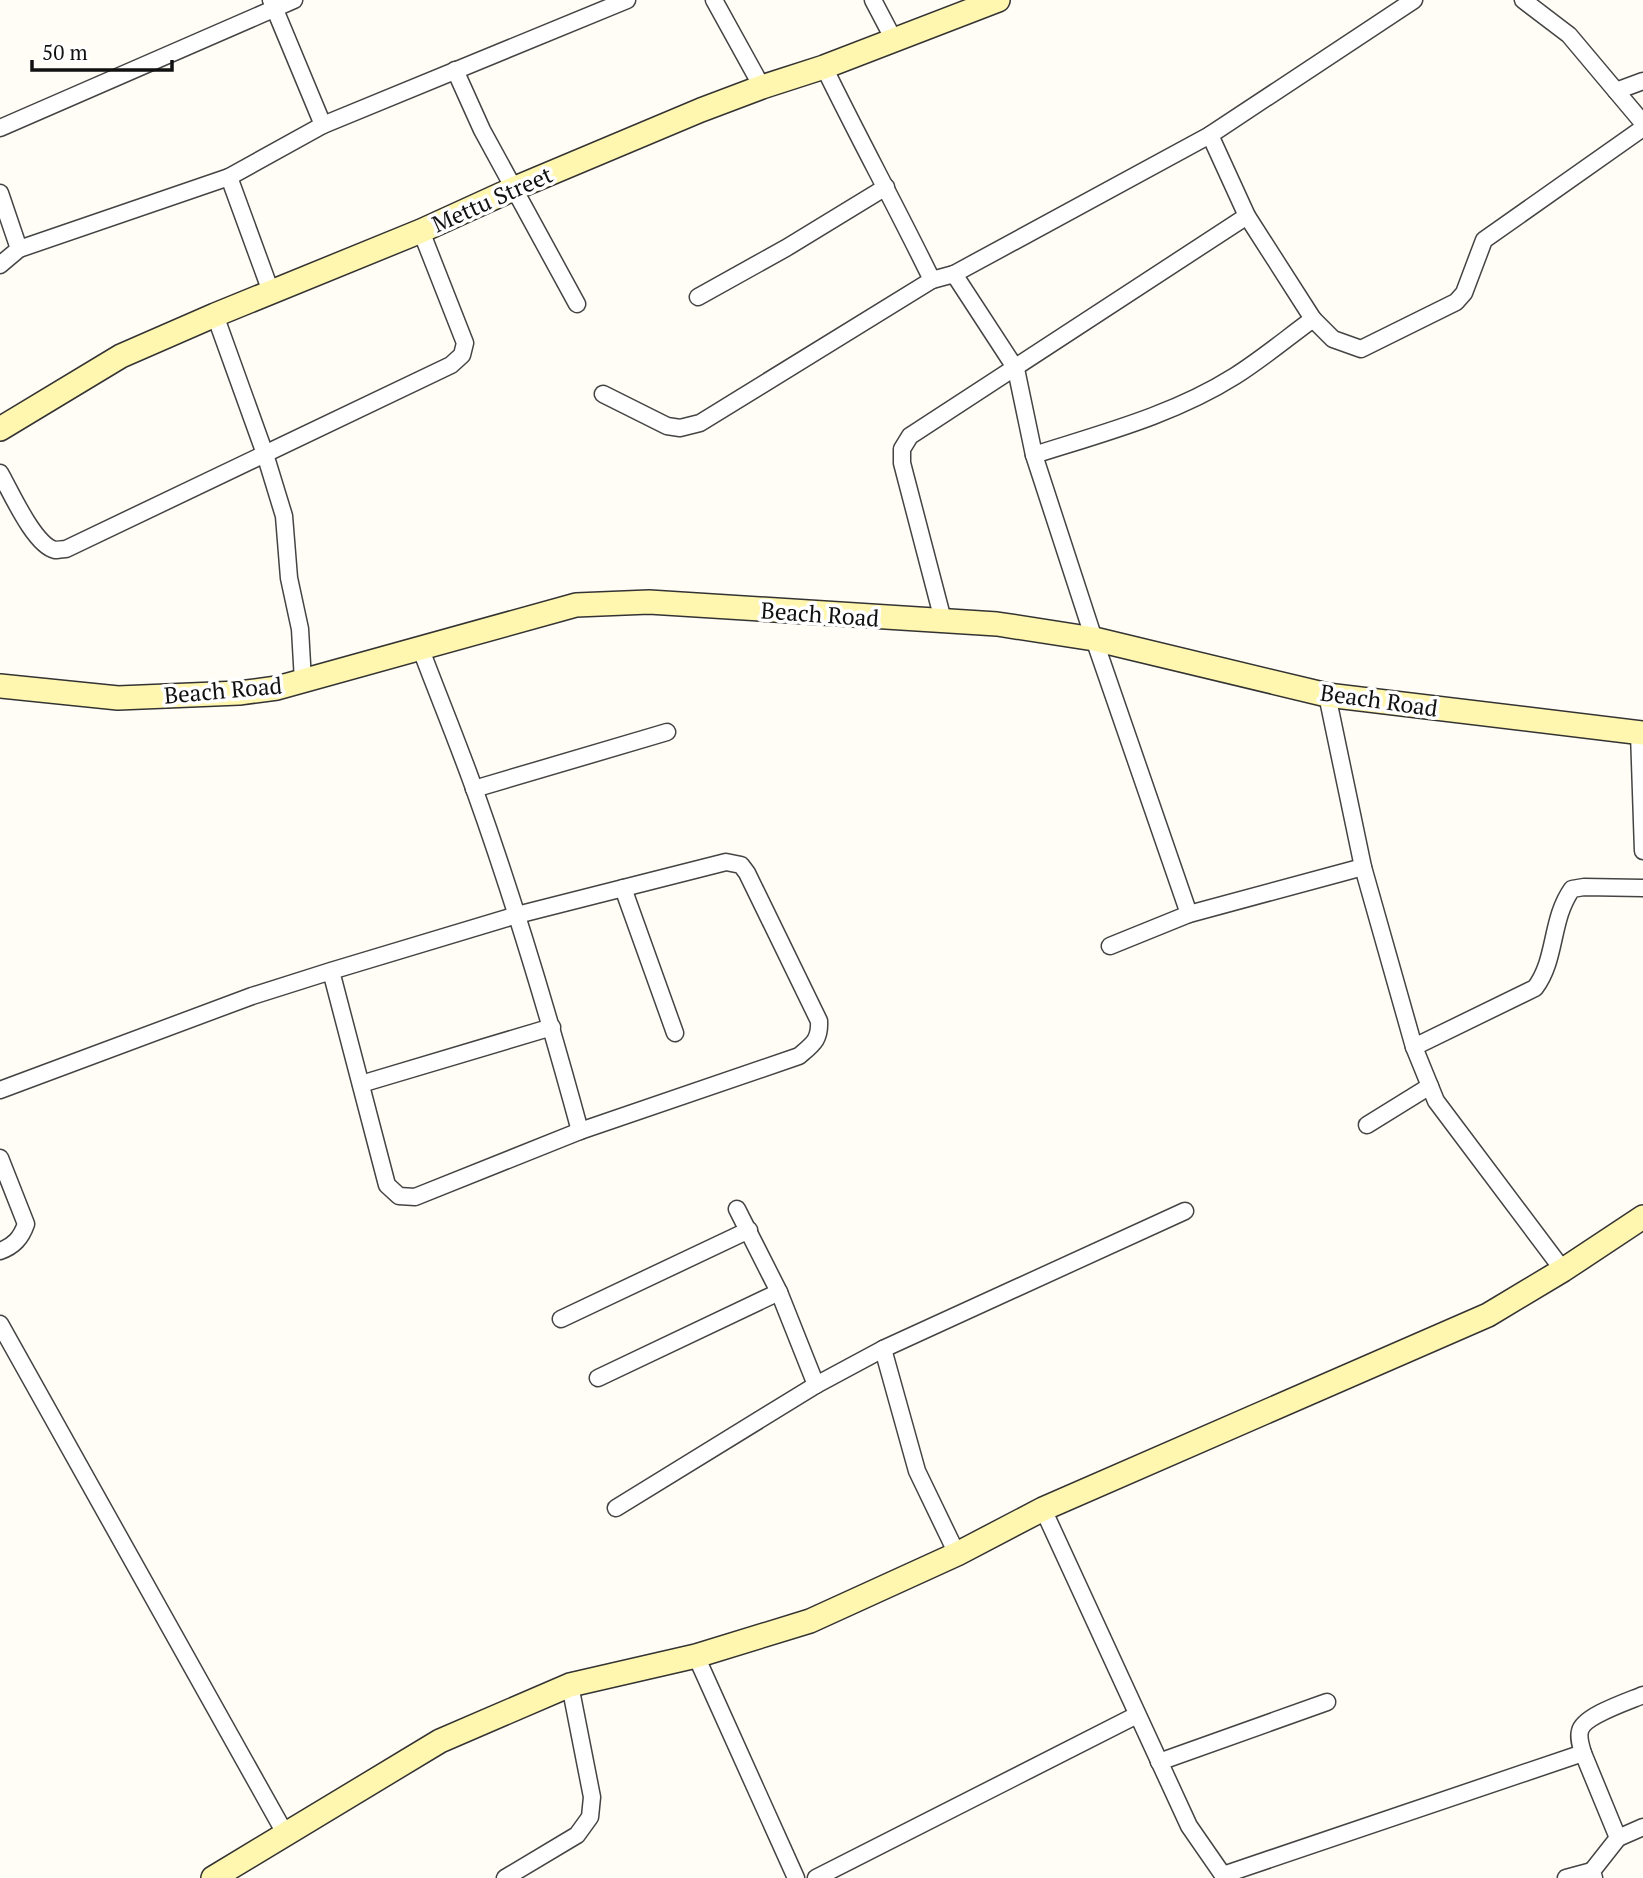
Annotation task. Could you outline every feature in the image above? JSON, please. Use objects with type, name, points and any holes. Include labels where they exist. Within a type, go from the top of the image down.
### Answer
[{"type":"street","points":[[0,128],[272,4],[294,0]]},
{"type":"street","points":[[0,265],[19,249],[229,177],[323,125],[627,0]]},
{"type":"street","points":[[714,0],[762,87]]},
{"type":"street","points":[[873,0],[894,40]]},
{"type":"street","name":"Mettu Street","points":[[0,429],[121,356],[215,315],[762,87],[824,67],[998,0]]},
{"type":"street","points":[[603,394],[667,426],[680,428],[701,423],[932,280],[954,274],[1210,135],[1414,0]]},
{"type":"street","points":[[1210,135],[1247,216],[1314,319],[1333,339],[1361,349],[1456,302],[1468,286],[1484,240],[1643,126],[1569,34],[1523,0]]},
{"type":"street","points":[[272,4],[323,125]]},
{"type":"street","points":[[824,67],[866,155],[886,187],[932,280]]},
{"type":"street","points":[[455,69],[482,130],[577,304]]},
{"type":"street","points":[[1616,91],[1643,81]]},
{"type":"street","points":[[229,177],[271,292]]},
{"type":"street","points":[[698,297],[786,248],[886,187]]},
{"type":"street","points":[[0,193],[19,249]]},
{"type":"street","points":[[943,620],[902,463],[902,449],[910,436],[1247,216]]},
{"type":"street","points":[[0,473],[34,533],[54,550],[66,549],[451,365],[462,355],[465,343],[421,231]]},
{"type":"street","points":[[954,274],[1016,369],[1034,454],[1094,639],[1189,914]]},
{"type":"street","points":[[215,315],[265,454],[284,516],[289,578],[300,629],[303,681]]},
{"type":"street","points":[[1034,454],[1150,418],[1196,397],[1235,376],[1314,319]]},
{"type":"street","name":"Beach Road","points":[[0,686],[118,698],[239,693],[277,688],[576,605],[649,602],[997,624],[1094,639],[1327,695],[1641,733]]},
{"type":"street","points":[[419,647],[474,789],[517,915],[552,1027],[580,1131]]},
{"type":"street","points":[[1327,695],[1363,867],[1414,1047],[1436,1101],[1563,1270]]},
{"type":"street","points":[[474,789],[667,732]]},
{"type":"street","points":[[1641,733],[1643,851]]},
{"type":"street","points":[[0,1090],[252,996],[331,971],[517,915],[726,862],[741,865],[747,873],[819,1021],[820,1034],[799,1056],[580,1131],[415,1197],[399,1195],[387,1185],[331,971]]},
{"type":"street","points":[[1110,946],[1189,914],[1363,867]]},
{"type":"street","points":[[623,888],[675,1032]]},
{"type":"street","points":[[1414,1047],[1535,988],[1544,976],[1562,904],[1572,889],[1643,888]]},
{"type":"street","points":[[361,1084],[552,1027]]},
{"type":"street","points":[[1367,1125],[1430,1086]]},
{"type":"street","points":[[0,1158],[26,1224],[22,1237],[0,1251]]},
{"type":"street","points":[[737,1209],[779,1292],[816,1385]]},
{"type":"street","points":[[616,1508],[816,1385],[883,1349],[1185,1211]]},
{"type":"street","points":[[213,1878],[440,1741],[570,1685],[696,1656],[810,1621],[957,1554],[1043,1509],[1488,1315],[1643,1217]]},
{"type":"street","points":[[561,1319],[749,1230]]},
{"type":"street","points":[[598,1378],[779,1292]]},
{"type":"street","points":[[0,1324],[286,1835]]},
{"type":"street","points":[[883,1349],[917,1471],[957,1554]]},
{"type":"street","points":[[1043,1509],[1189,1826],[1224,1877],[1583,1753]]},
{"type":"street","points":[[696,1656],[796,1878]]},
{"type":"street","points":[[505,1878],[577,1835],[590,1816],[592,1797],[570,1685]]},
{"type":"street","points":[[1618,1838],[1583,1753],[1580,1729],[1586,1720],[1643,1695]]},
{"type":"street","points":[[1159,1762],[1327,1702]]},
{"type":"street","points":[[816,1878],[1137,1715]]},
{"type":"street","points":[[1566,1878],[1593,1874],[1618,1838],[1643,1828]]}]
